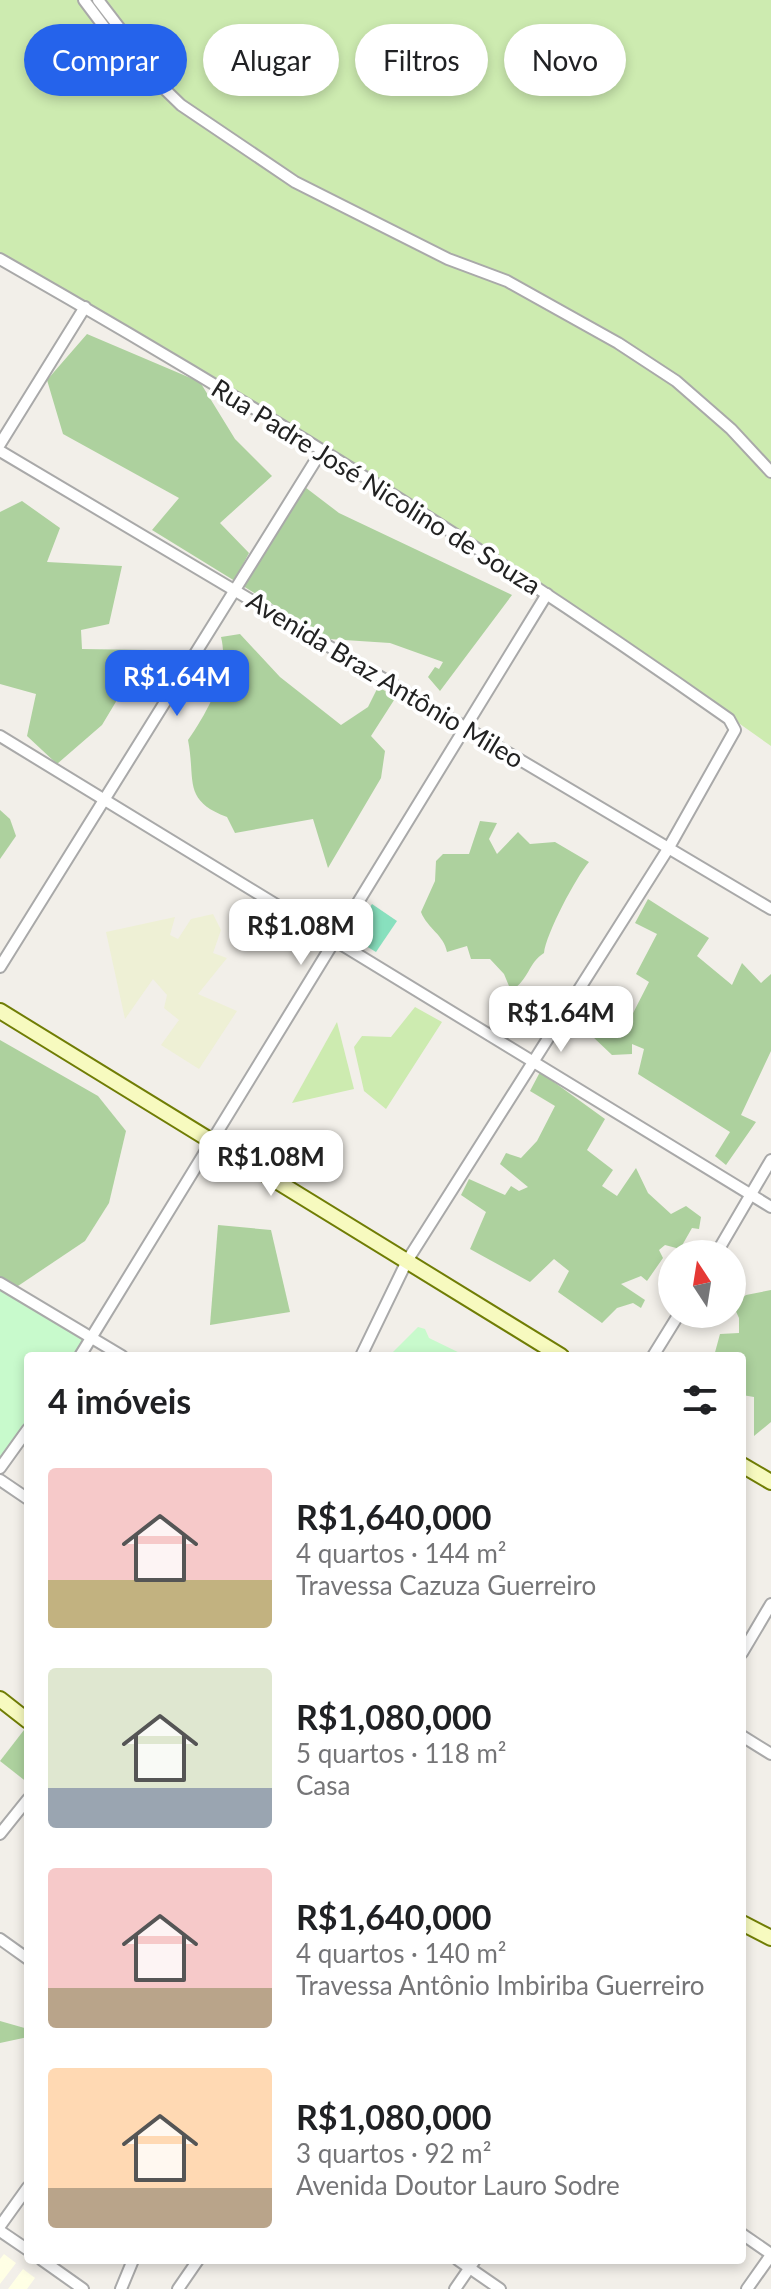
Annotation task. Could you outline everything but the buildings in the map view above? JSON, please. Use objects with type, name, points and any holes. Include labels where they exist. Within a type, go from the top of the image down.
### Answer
[{"type":"street","points":[[84,0],[102,24]]},
{"type":"street","points":[[98,0],[117,24]]},
{"type":"street","points":[[170,96],[295,182],[448,259],[507,281],[618,343],[676,381],[731,429],[771,472]]},
{"type":"street","name":"Rua Padre José Nicolino de Souza","points":[[0,259],[322,450],[547,594],[729,719],[735,735],[668,849]]},
{"type":"street","points":[[0,444],[85,307]]},
{"type":"street","points":[[0,967],[107,801],[322,450]]},
{"type":"street","name":"Avenida Braz Antônio Mileo","points":[[0,451],[771,909]]},
{"type":"street","points":[[83,1352],[547,594]]},
{"type":"street","points":[[0,736],[771,1207]]},
{"type":"street","points":[[363,1352],[407,1261],[668,849]]},
{"type":"street","points":[[0,1011],[555,1352]]},
{"type":"street","points":[[725,1240],[771,1160]]},
{"type":"street","points":[[0,1283],[116,1352]]},
{"type":"street","points":[[655,1352],[670,1328]]},
{"type":"street","points":[[0,1468],[24,1435]]},
{"type":"street","points":[[746,1467],[771,1482]]},
{"type":"street","points":[[0,1480],[24,1496]]},
{"type":"street","points":[[746,1646],[771,1604]]},
{"type":"street","points":[[0,1699],[24,1718]]},
{"type":"street","points":[[746,1738],[771,1754]]},
{"type":"street","points":[[0,1834],[24,1804]]},
{"type":"street","points":[[746,1925],[771,1938]]},
{"type":"street","points":[[0,1939],[24,1956]]},
{"type":"street","points":[[24,2193],[0,2228],[24,2247]]},
{"type":"street","points":[[746,2237],[771,2255],[747,2289]]},
{"type":"street","points":[[48,2264],[83,2289]]},
{"type":"street","points":[[121,2289],[131,2264]]},
{"type":"street","points":[[178,2289],[195,2264]]},
{"type":"street","points":[[455,2289],[473,2264],[500,2289]]},
{"type":"shaded area","points":[[213,914],[221,930],[213,953],[227,958],[198,994],[237,1011],[199,1069],[161,1045],[179,1020],[164,1008],[167,995],[153,979],[125,1019],[106,932],[175,917],[170,935],[178,939],[191,919]]},
{"type":"shaded area","points":[[4,2254],[16,2263],[0,2284],[0,2259]]},
{"type":"shaded area","points":[[23,2269],[35,2278],[27,2289],[8,2289]]},
{"type":"green space","points":[[0,0],[771,0],[771,746],[549,589],[207,374],[0,252]]},
{"type":"green space","points":[[87,334],[200,382],[235,439],[272,476],[220,523],[249,553],[240,570],[297,481],[339,513],[512,595],[440,691],[428,677],[443,662],[390,643],[329,639],[152,530],[179,498],[63,434],[47,380]]},
{"type":"green space","points":[[22,501],[60,528],[47,562],[122,566],[109,624],[81,630],[82,649],[147,650],[102,725],[57,764],[27,736],[36,694],[0,684],[0,512]]},
{"type":"green space","points":[[240,634],[280,677],[341,725],[368,707],[378,687],[396,697],[371,736],[385,751],[381,778],[328,868],[313,819],[235,833],[227,817],[203,804],[197,796],[188,740],[210,704],[220,677],[221,637]]},
{"type":"green space","points":[[0,810],[10,819],[16,836],[0,859]]},
{"type":"green space","points":[[480,821],[497,823],[489,839],[497,854],[518,832],[530,844],[555,842],[589,862],[562,906],[544,953],[522,982],[511,991],[504,974],[490,959],[471,959],[467,946],[447,952],[443,941],[421,912],[435,881],[436,861],[443,854],[469,854]]},
{"type":"green space","points":[[648,899],[709,938],[697,956],[732,985],[742,963],[761,983],[771,974],[771,1051],[741,1115],[756,1122],[726,1165],[715,1156],[730,1132],[638,1074],[644,1049],[632,1044],[632,1054],[612,1055],[592,1036],[599,1027],[613,1031],[629,1021],[649,982],[636,974],[657,934],[635,923]]},
{"type":"green space","points":[[372,904],[397,921],[376,952],[351,937]]},
{"type":"green space","points":[[415,1007],[442,1022],[386,1109],[364,1091],[354,1047],[362,1036],[391,1037]]},
{"type":"green space","points":[[337,1022],[354,1089],[292,1103]]},
{"type":"green space","points":[[0,1040],[98,1096],[126,1131],[109,1203],[85,1241],[12,1290],[0,1277]]},
{"type":"green space","points":[[540,1072],[605,1119],[587,1150],[613,1170],[602,1186],[617,1196],[636,1168],[648,1193],[671,1214],[686,1206],[701,1217],[699,1229],[692,1228],[685,1240],[658,1240],[658,1265],[647,1281],[641,1276],[621,1284],[645,1300],[641,1308],[633,1303],[617,1308],[602,1323],[558,1292],[569,1271],[554,1259],[530,1282],[470,1249],[486,1212],[461,1195],[469,1179],[505,1195],[511,1186],[519,1191],[528,1187],[500,1164],[506,1153],[521,1158],[537,1141],[555,1106],[530,1091]]},
{"type":"green space","points":[[218,1225],[271,1230],[290,1312],[210,1325]]},
{"type":"green space","points":[[0,1287],[88,1340],[79,1352],[24,1352],[24,1426],[0,1458]]},
{"type":"green space","points":[[771,1290],[771,1422],[754,1436],[754,1397],[746,1396],[746,1352],[715,1352],[720,1334],[739,1333],[739,1328],[746,1328],[746,1295]]},
{"type":"green space","points":[[418,1327],[425,1329],[429,1338],[458,1352],[393,1352]]},
{"type":"green space","points":[[24,1730],[24,1780],[0,1761]]},
{"type":"green space","points":[[0,2021],[24,2028],[24,2038],[0,2043]]}]
